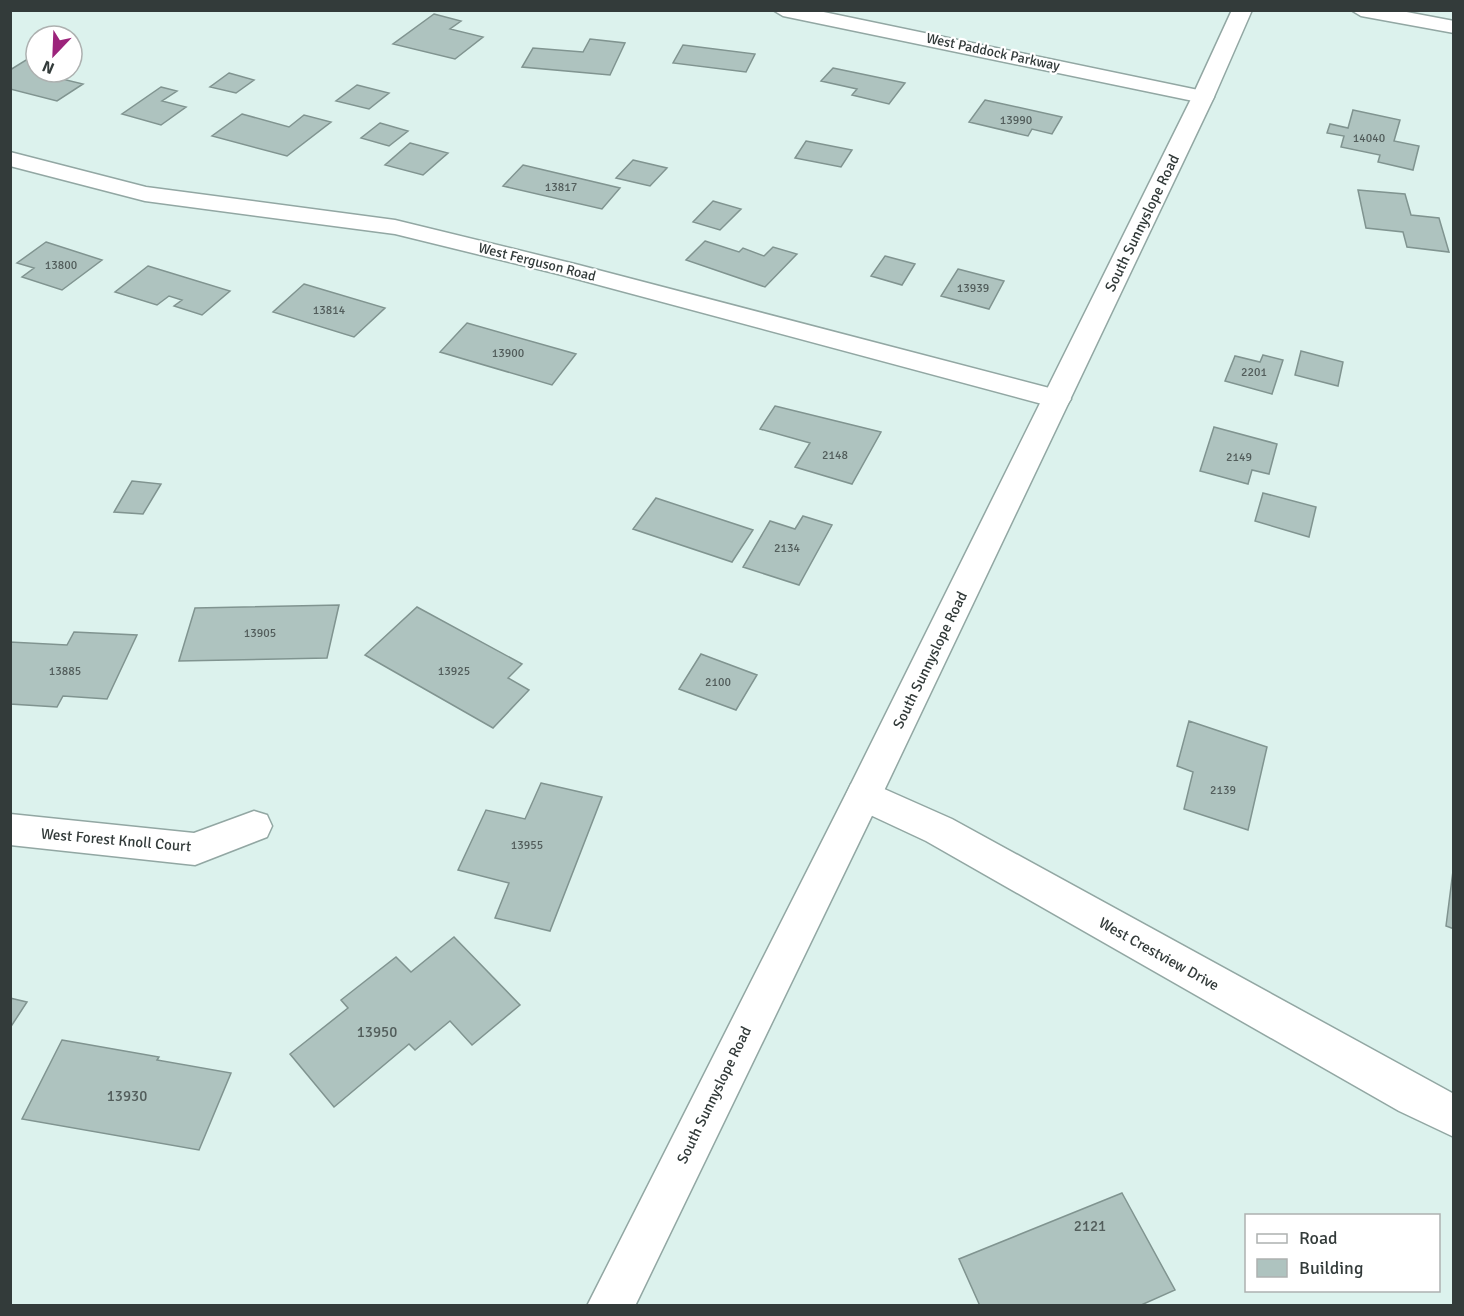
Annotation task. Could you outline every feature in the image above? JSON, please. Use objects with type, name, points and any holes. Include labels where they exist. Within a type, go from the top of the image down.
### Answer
[{"type":"street","name":"West Paddock Parkway","points":[[783,10],[1203,97]]},
{"type":"street","name":"South Sunnyslope Road","points":[[610,1305],[864,795],[1203,97],[1242,10]]},
{"type":"street","points":[[1361,10],[1454,27]]},
{"type":"street","name":"West Ferguson Road","points":[[10,159],[145,194],[394,227],[566,269],[1057,399]]},
{"type":"street","name":"West Crestview Drive","points":[[864,795],[939,830],[1414,1097],[1454,1116]]},
{"type":"street","name":"West Forest Knoll Court","points":[[10,829],[122,843],[195,849],[254,826]]},
{"type":"building","points":[[434,14],[461,21],[450,29],[483,37],[455,59],[393,44]]},
{"type":"building","points":[[590,39],[625,43],[610,75],[522,67],[533,48],[583,52]]},
{"type":"building","points":[[683,45],[755,54],[746,72],[673,63]]},
{"type":"building","points":[[24,61],[24,84],[83,84],[57,101],[10,89],[10,70]]},
{"type":"building","points":[[833,68],[905,83],[889,104],[852,95],[857,89],[821,81]]},
{"type":"building","points":[[229,73],[254,80],[236,93],[210,87]]},
{"type":"building","points":[[357,85],[389,93],[369,109],[336,101]]},
{"type":"building","points":[[161,87],[177,91],[162,101],[186,107],[161,125],[122,114]]},
{"type":"building","points":[[985,100],[1062,117],[1052,134],[1032,129],[1028,136],[969,122]]},
{"type":"building","points":[[1353,110],[1400,120],[1394,141],[1419,146],[1413,170],[1378,162],[1380,155],[1341,147],[1344,136],[1327,133],[1330,124],[1348,128]]},
{"type":"building","points":[[242,114],[289,127],[304,115],[331,122],[287,156],[212,136]]},
{"type":"building","points":[[380,123],[408,131],[389,146],[361,138]]},
{"type":"building","points":[[806,141],[852,150],[841,167],[795,158]]},
{"type":"building","points":[[410,143],[448,153],[423,175],[385,165]]},
{"type":"building","points":[[633,160],[667,168],[650,186],[616,178]]},
{"type":"building","points":[[523,165],[620,188],[602,209],[503,186]]},
{"type":"building","points":[[1358,190],[1405,194],[1411,215],[1439,218],[1449,252],[1407,247],[1403,232],[1366,228]]},
{"type":"building","points":[[713,201],[741,209],[720,230],[693,222]]},
{"type":"building","points":[[705,241],[739,252],[743,248],[764,256],[773,247],[797,254],[765,287],[686,260]]},
{"type":"building","points":[[46,242],[102,260],[62,290],[22,277],[34,268],[17,263]]},
{"type":"building","points":[[885,256],[915,264],[902,285],[871,276]]},
{"type":"building","points":[[148,266],[230,291],[202,315],[174,306],[182,300],[169,296],[157,305],[115,292]]},
{"type":"building","points":[[958,269],[1004,281],[989,309],[941,296]]},
{"type":"building","points":[[304,284],[385,308],[354,337],[273,312]]},
{"type":"building","points":[[467,323],[576,354],[552,385],[440,352]]},
{"type":"building","points":[[1301,351],[1343,362],[1338,386],[1295,375]]},
{"type":"building","points":[[1263,355],[1283,360],[1272,394],[1225,381],[1235,356],[1260,362]]},
{"type":"building","points":[[775,406],[881,432],[852,484],[795,467],[810,443],[760,429]]},
{"type":"building","points":[[1214,427],[1277,444],[1269,474],[1252,470],[1248,484],[1200,471]]},
{"type":"building","points":[[132,481],[161,484],[143,514],[114,512]]},
{"type":"building","points":[[1263,493],[1316,507],[1309,537],[1255,521]]},
{"type":"building","points":[[656,498],[753,530],[732,562],[633,529]]},
{"type":"building","points":[[803,516],[832,525],[799,585],[743,567],[770,521],[795,529]]},
{"type":"building","points":[[339,605],[327,658],[179,661],[195,608]]},
{"type":"building","points":[[417,607],[522,664],[508,678],[529,690],[493,728],[365,655]]},
{"type":"building","points":[[74,632],[137,635],[107,699],[63,696],[57,707],[10,704],[10,642],[67,645]]},
{"type":"building","points":[[701,654],[757,675],[736,710],[679,689]]},
{"type":"building","points":[[1189,721],[1267,747],[1248,830],[1184,809],[1193,772],[1177,766]]},
{"type":"building","points":[[541,783],[602,797],[550,931],[495,918],[509,883],[458,870],[486,810],[525,819]]},
{"type":"building","points":[[1454,863],[1454,929],[1446,926]]},
{"type":"building","points":[[454,937],[520,1005],[472,1045],[450,1021],[415,1050],[409,1044],[334,1107],[290,1054],[348,1008],[341,1000],[396,957],[411,972]]},
{"type":"building","points":[[10,998],[27,1002],[10,1028]]},
{"type":"building","points":[[62,1040],[159,1057],[157,1060],[231,1073],[199,1150],[22,1119]]},
{"type":"building","points":[[1122,1193],[1175,1290],[1139,1306],[980,1306],[959,1259]]}]
